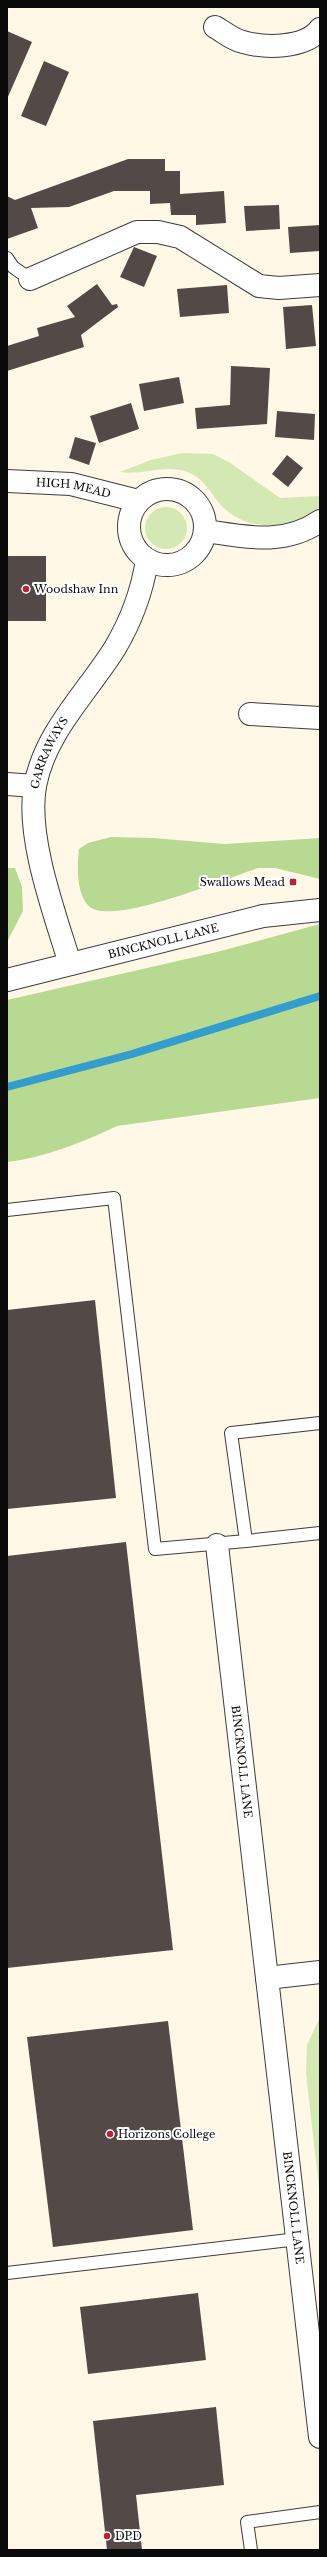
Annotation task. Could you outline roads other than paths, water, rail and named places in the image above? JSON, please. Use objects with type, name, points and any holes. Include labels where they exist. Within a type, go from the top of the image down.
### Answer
[{"type":"street","points":[[215,27],[241,42],[262,46],[306,40],[320,29]]},
{"type":"street","points":[[30,279],[137,232],[158,232],[180,237],[260,286],[278,288],[320,286]]},
{"type":"street","name":"HIGH MEAD","points":[[7,481],[71,484],[138,501]]},
{"type":"street","points":[[166,488],[180,491],[192,497],[199,505],[205,518],[206,531],[202,544],[194,554],[179,564],[166,566],[147,560],[137,552],[131,540],[128,529],[130,516],[138,501],[149,493],[166,488]]},
{"type":"street","points":[[206,531],[269,539],[292,535],[320,521]]},
{"type":"street","name":"GARRAWAYS","points":[[70,964],[37,842],[34,826],[35,786],[49,746],[56,733],[114,649],[131,619],[143,584],[147,560]]},
{"type":"street","points":[[250,714],[320,718]]},
{"type":"street","points":[[7,784],[35,786]]},
{"type":"street","name":"BINCKNOLL LANE","points":[[7,980],[263,916],[320,910]]},
{"type":"street","name":"BINCKNOLL LANE","points":[[217,1545],[320,2437]]},
{"type":"street","points":[[268,1978],[320,1972]]},
{"type":"lane","points":[[7,258],[13,267],[30,279]]},
{"type":"lane","points":[[7,1210],[114,1198],[155,1549],[217,1545],[320,1533]]},
{"type":"lane","points":[[246,1541],[231,1433],[320,1422]]},
{"type":"lane","points":[[7,2273],[298,2239]]},
{"type":"lane","points":[[250,2550],[247,2522],[320,2512]]},
{"type":"waterway","points":[[7,1087],[132,1054],[320,996]]},
{"type":"place","name":"Woodshaw Inn","points":[[26,589]]},
{"type":"place","name":"Swallows Mead","points":[[293,882]]},
{"type":"place","name":"Horizons College","points":[[110,2134]]},
{"type":"place","name":"DPD","points":[[107,2536]]}]
